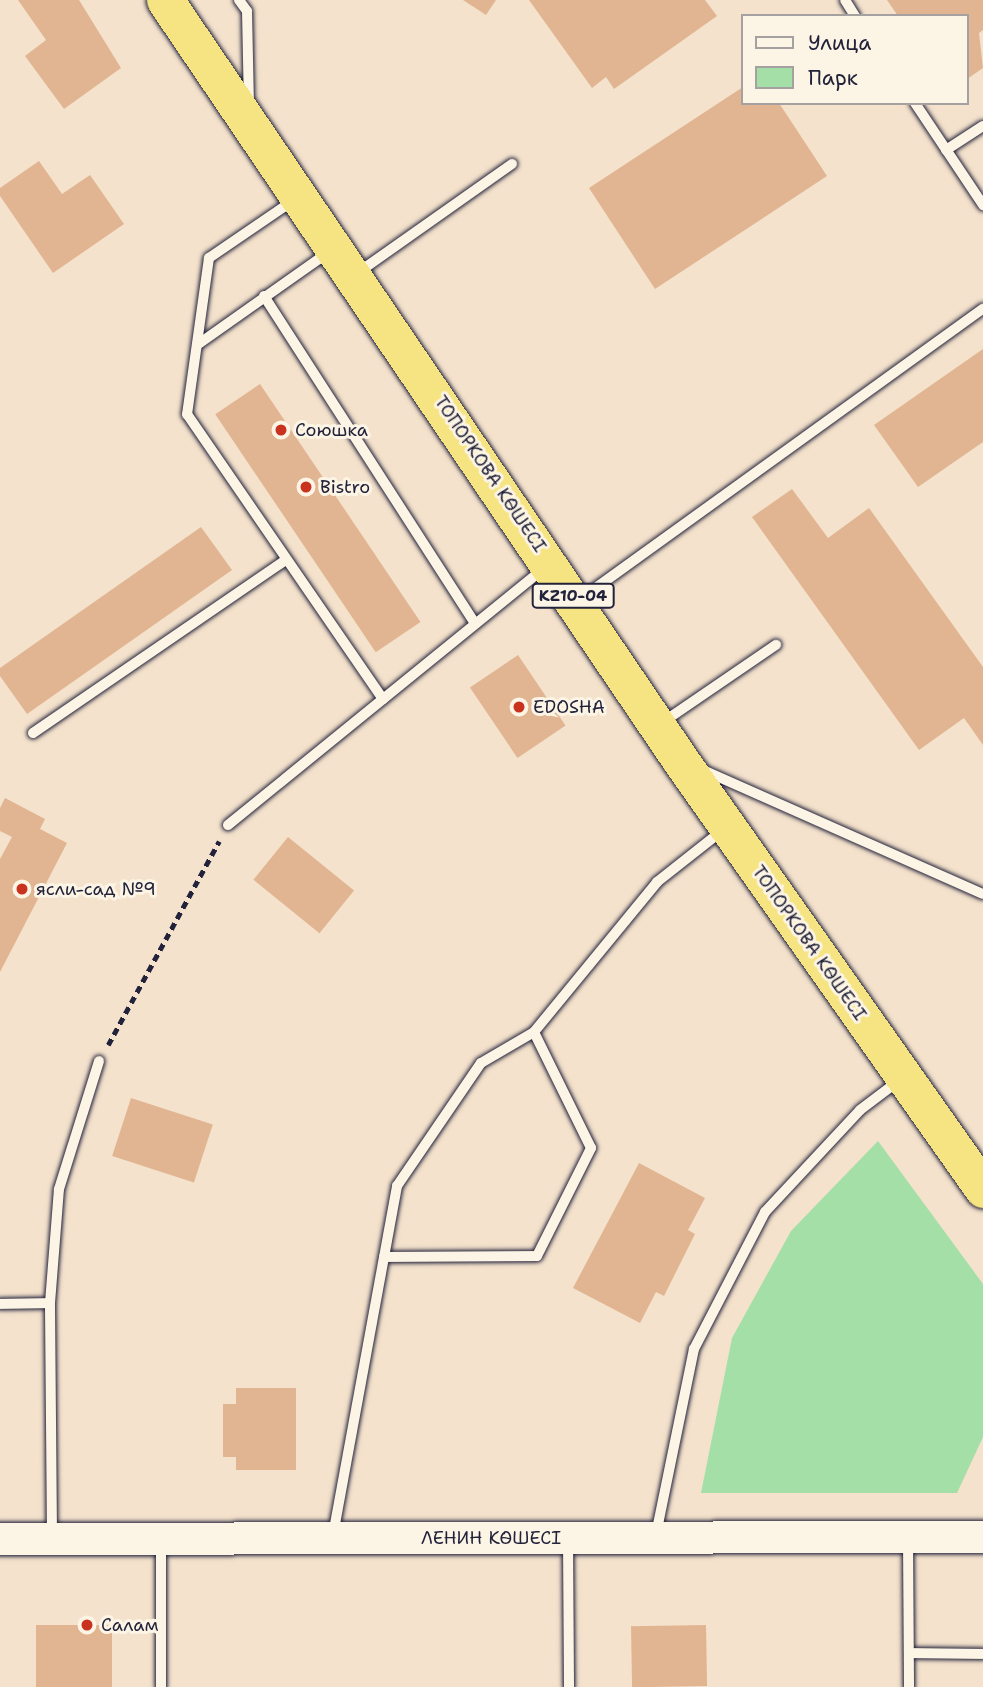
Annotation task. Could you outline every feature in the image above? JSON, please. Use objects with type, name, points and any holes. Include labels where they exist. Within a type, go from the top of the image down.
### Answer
[{"type":"highway","name":"ТОПОРКОВА КӨШЕСІ","points":[[165,0],[551,563],[681,761],[983,1189]]},
{"type":"main road","name":"ЛЕНИН КӨШЕСІ","points":[[0,1539],[983,1537]]},
{"type":"lane","points":[[239,0],[247,11],[250,123]]},
{"type":"lane","points":[[916,105],[983,205]]},
{"type":"lane","points":[[946,150],[983,126]]},
{"type":"lane","points":[[197,345],[264,296],[344,262],[512,164]]},
{"type":"lane","points":[[300,196],[209,258],[187,414],[383,699]]},
{"type":"lane","points":[[264,296],[475,623]]},
{"type":"lane","points":[[577,602],[983,309]]},
{"type":"lane","points":[[33,733],[286,560]]},
{"type":"lane","points":[[228,825],[551,563]]},
{"type":"lane","points":[[657,725],[776,645]]},
{"type":"lane","points":[[681,761],[983,894]]},
{"type":"lane","points":[[332,1538],[397,1186],[481,1063],[534,1032],[657,882],[727,826]]},
{"type":"lane","points":[[384,1257],[537,1256],[591,1148],[534,1032]]},
{"type":"lane","points":[[52,1539],[50,1303],[59,1189],[99,1061]]},
{"type":"lane","points":[[655,1537],[694,1349],[759,1223],[860,1110],[903,1077]]},
{"type":"lane","points":[[0,1304],[50,1303]]},
{"type":"lane","points":[[908,1537],[909,1687]]},
{"type":"lane","points":[[568,1538],[569,1687]]},
{"type":"lane","points":[[161,1539],[162,1687]]},
{"type":"lane","points":[[909,1653],[983,1654]]},
{"type":"path","points":[[99,1061],[228,825]]},
{"type":"green space","points":[[878,1141],[983,1284],[983,1437],[957,1493],[701,1493],[732,1338],[791,1231]]},
{"type":"building","points":[[18,0],[79,0],[121,68],[64,109],[25,56],[46,40]]},
{"type":"building","points":[[463,0],[496,0],[486,15]]},
{"type":"building","points":[[529,0],[705,0],[717,16],[614,89],[606,77],[592,88]]},
{"type":"building","points":[[887,0],[983,0],[983,30],[979,33],[983,68],[969,78],[969,14],[897,14]]},
{"type":"building","points":[[741,88],[741,105],[780,105],[827,176],[655,289],[589,188]]},
{"type":"building","points":[[39,161],[62,194],[90,175],[124,224],[53,273],[0,196],[0,188]]},
{"type":"building","points":[[983,349],[983,442],[918,487],[874,425]]},
{"type":"building","points":[[260,384],[420,622],[376,652],[215,414]]},
{"type":"building","points":[[792,489],[828,538],[869,508],[983,667],[983,745],[964,718],[919,750],[752,517]]},
{"type":"building","points":[[201,527],[232,570],[27,714],[0,676],[0,668]]},
{"type":"building","name":"EDOSHA","points":[[518,655],[566,725],[517,758],[470,687]]},
{"type":"building","name":"ясли-сад №9","points":[[5,798],[45,819],[40,829],[67,843],[0,972],[0,859],[12,837],[0,831],[0,808]]},
{"type":"building","points":[[288,837],[354,890],[319,933],[253,880]]},
{"type":"building","points":[[131,1098],[213,1125],[194,1183],[112,1156]]},
{"type":"building","points":[[639,1163],[705,1198],[688,1230],[695,1234],[664,1296],[656,1292],[640,1323],[573,1288]]},
{"type":"building","points":[[236,1388],[296,1388],[296,1470],[236,1470],[236,1457],[223,1457],[223,1404],[236,1404]]},
{"type":"building","points":[[36,1625],[112,1625],[112,1687],[36,1687]]},
{"type":"building","points":[[706,1625],[707,1686],[632,1687],[631,1626]]},
{"type":"place","name":"Союшка","points":[[281,430]]},
{"type":"place","name":"Bistro","points":[[306,487]]},
{"type":"place","name":"EDOSHA","points":[[519,707]]},
{"type":"place","name":"ясли-сад №9","points":[[22,889]]},
{"type":"place","name":"Салам","points":[[87,1625]]}]
